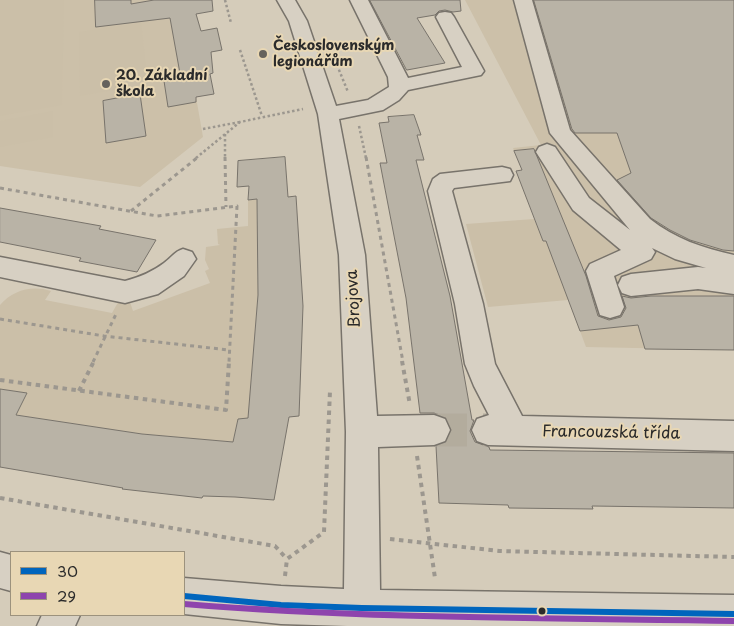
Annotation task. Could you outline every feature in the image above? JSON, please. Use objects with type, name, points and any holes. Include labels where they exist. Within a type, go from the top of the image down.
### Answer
[{"type":"street","name":"Brojova","points":[[286,0],[298,21],[312,114],[352,255],[362,432],[362,608]]},
{"type":"street","points":[[312,114],[355,110],[378,105],[392,97],[398,86],[398,77],[359,0]]},
{"type":"street","points":[[523,0],[561,134],[641,226],[654,237],[676,249],[701,258],[734,265]]},
{"type":"street","points":[[398,86],[474,71],[445,17]]},
{"type":"street","points":[[547,152],[581,204],[600,221],[642,252],[599,271],[610,307]]},
{"type":"street","name":"Francouzská třída","points":[[502,175],[448,180],[441,185],[440,191],[469,304],[480,364],[501,431],[734,436]]},
{"type":"street","points":[[628,258],[643,284],[698,278],[734,283]]},
{"type":"street","points":[[1,269],[128,291],[149,286],[175,269],[183,259]]},
{"type":"street","points":[[362,432],[424,430]]},
{"type":"street","points":[[185,596],[281,605],[362,608],[734,614]]},
{"type":"path","points":[[225,0],[231,23]]},
{"type":"path","points":[[240,50],[262,116]]},
{"type":"path","points":[[334,58],[355,110],[376,205],[404,364],[424,430],[429,543],[440,609]]},
{"type":"path","points":[[300,100],[312,114]]},
{"type":"path","points":[[203,129],[262,116],[312,114]]},
{"type":"path","points":[[131,211],[240,122]]},
{"type":"path","points":[[226,134],[226,207]]},
{"type":"path","points":[[80,391],[104,336],[128,291]]},
{"type":"path","points":[[0,319],[104,336],[229,350]]},
{"type":"path","points":[[324,532],[330,386]]},
{"type":"path","points":[[0,498],[275,546],[287,559]]},
{"type":"path","points":[[281,605],[287,559],[324,532],[499,551],[734,557]]},
{"type":"shaded area","name":"20. Základní škola","points":[[0,0],[193,0],[201,31],[217,28],[222,50],[206,53],[210,71],[213,70],[213,73],[210,74],[214,94],[196,97],[203,137],[140,187],[0,166]]},
{"type":"shaded area","points":[[0,0],[64,0],[62,105],[0,116]]},
{"type":"shaded area","points":[[465,0],[734,0],[734,350],[586,347],[548,241],[543,241],[516,171],[522,170],[513,148],[541,145]]},
{"type":"shaded area","points":[[141,23],[148,84],[80,96],[79,32]]},
{"type":"shaded area","points":[[53,111],[53,137],[0,147],[0,121]]},
{"type":"shaded area","points":[[257,199],[258,295],[249,418],[238,419],[233,442],[142,434],[16,415],[27,393],[0,389],[0,305],[5,300],[23,290],[44,289],[51,291],[45,300],[112,313],[121,297],[129,299],[133,311],[210,283],[205,271],[209,269],[205,260],[206,247],[220,245],[218,244],[217,229],[248,226],[248,200]]},
{"type":"shaded area","points":[[534,219],[543,241],[549,241],[568,300],[488,307],[466,224]]},
{"type":"building","points":[[95,0],[131,0],[131,4],[154,0],[212,0],[213,11],[196,14],[201,31],[217,28],[222,50],[211,52],[213,73],[210,74],[214,94],[196,97],[196,102],[168,107],[164,81],[181,79],[170,18],[96,27]]},
{"type":"building","points":[[370,0],[460,0],[461,11],[445,10],[439,11],[435,15],[417,18],[445,63],[407,70]]},
{"type":"building","points":[[534,0],[734,0],[734,251],[723,250],[690,240],[651,218],[617,180],[631,173],[617,133],[575,133],[572,129]]},
{"type":"building","points":[[140,94],[146,136],[106,143],[103,101]]},
{"type":"building","points":[[414,115],[421,135],[417,135],[424,160],[416,160],[450,296],[472,420],[474,420],[470,431],[475,442],[489,447],[490,450],[734,453],[734,508],[592,506],[593,509],[509,508],[508,505],[439,503],[436,446],[447,442],[452,429],[446,417],[434,413],[420,413],[406,298],[380,163],[387,163],[379,123],[389,122],[388,117]]},
{"type":"building","points":[[534,149],[586,276],[598,316],[609,320],[621,317],[626,308],[622,296],[631,298],[651,296],[734,296],[734,350],[645,349],[638,325],[580,331],[546,241],[543,241],[516,171],[522,170],[514,151]]},
{"type":"building","points":[[285,157],[288,197],[296,196],[303,306],[299,416],[289,417],[274,500],[203,496],[202,498],[122,489],[0,467],[0,389],[27,393],[16,415],[142,434],[233,442],[238,419],[248,418],[258,295],[257,199],[248,200],[249,186],[237,187],[238,161]]},
{"type":"building","points":[[0,208],[101,226],[99,229],[156,240],[137,272],[79,261],[81,258],[0,242]]},
{"type":"tunnel","points":[[434,430],[488,430]]},
{"type":"transit line","name":"30","points":[[185,596],[281,605],[362,608],[734,614]]},
{"type":"transit line","name":"29","points":[[185,604],[280,612],[362,615],[734,621]]},
{"type":"place","name":"Československým legionářům","points":[[263,54]]},
{"type":"place","name":"20. Základní škola","points":[[106,84]]}]
